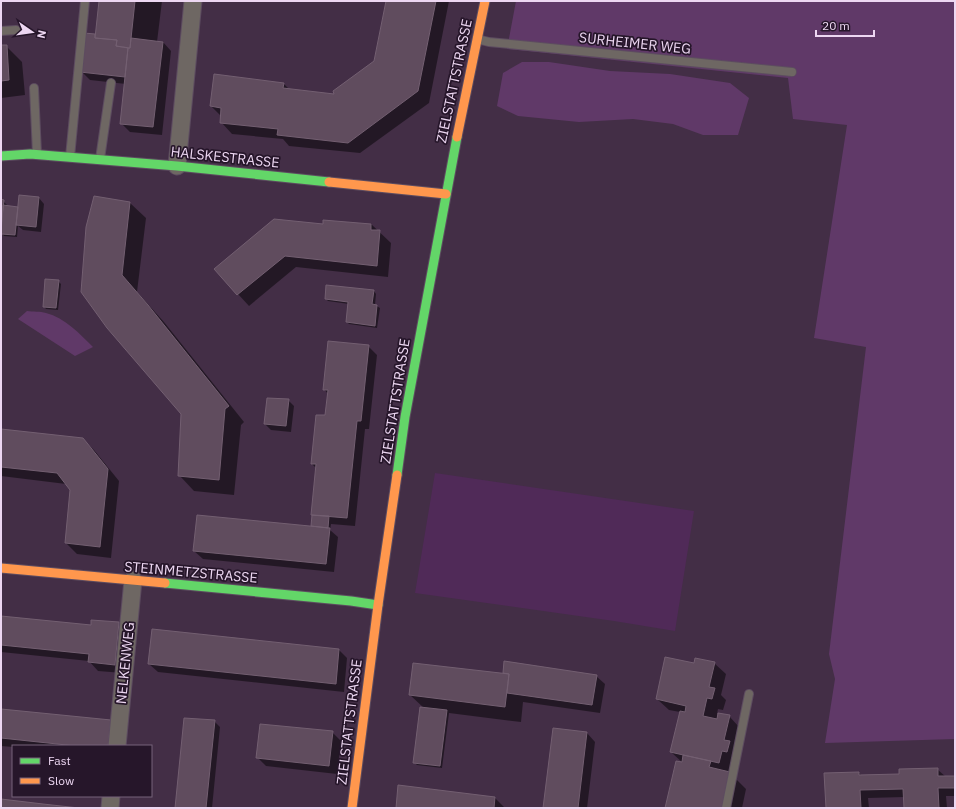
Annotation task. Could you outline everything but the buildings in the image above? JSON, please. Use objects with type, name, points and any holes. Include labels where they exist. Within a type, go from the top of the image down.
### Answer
[{"type":"street","points":[[177,166],[193,1]]},
{"type":"street","name":"ZIELSTATTSTRASSE","points":[[352,808],[378,605],[405,417],[446,194],[476,39],[485,1]]},
{"type":"street","name":"HALSKESTRASSE","points":[[1,156],[37,155],[177,166],[446,194]]},
{"type":"street","name":"STEINMETZSTRASSE","points":[[1,568],[351,601],[378,605]]},
{"type":"street","name":"NELKENWEG","points":[[117,745],[134,580]]},
{"type":"street","points":[[110,808],[112,797]]},
{"type":"lane","points":[[70,158],[85,1]]},
{"type":"lane","points":[[1,31],[16,30]]},
{"type":"lane","name":"SURHEIMER WEG","points":[[476,39],[489,42],[792,72]]},
{"type":"lane","points":[[100,160],[111,83]]},
{"type":"lane","points":[[34,88],[37,155]]},
{"type":"lane","points":[[726,808],[749,694]]},
{"type":"shaded area","points":[[516,1],[955,1],[955,739],[825,743],[835,679],[829,654],[866,347],[814,338],[847,125],[793,119],[788,78],[507,49]]},
{"type":"shaded area","points":[[522,62],[549,62],[610,71],[670,74],[730,83],[749,98],[738,135],[703,135],[673,124],[633,119],[579,122],[518,116],[497,106],[503,73]]},
{"type":"shaded area","points":[[27,311],[44,312],[53,315],[72,327],[93,347],[75,356],[18,319]]},
{"type":"shaded area","points":[[435,473],[694,511],[675,631],[415,593]]},
{"type":"traffic: fast","points":[[397,475],[405,417],[457,137]]},
{"type":"traffic: fast","points":[[1,156],[30,154],[177,166],[329,182]]},
{"type":"traffic: fast","points":[[165,583],[351,601],[378,605]]},
{"type":"traffic: slow","points":[[457,137],[485,1]]},
{"type":"traffic: slow","points":[[329,182],[446,194]]},
{"type":"traffic: slow","points":[[352,808],[378,605],[397,475]]},
{"type":"traffic: slow","points":[[1,568],[165,583]]}]
